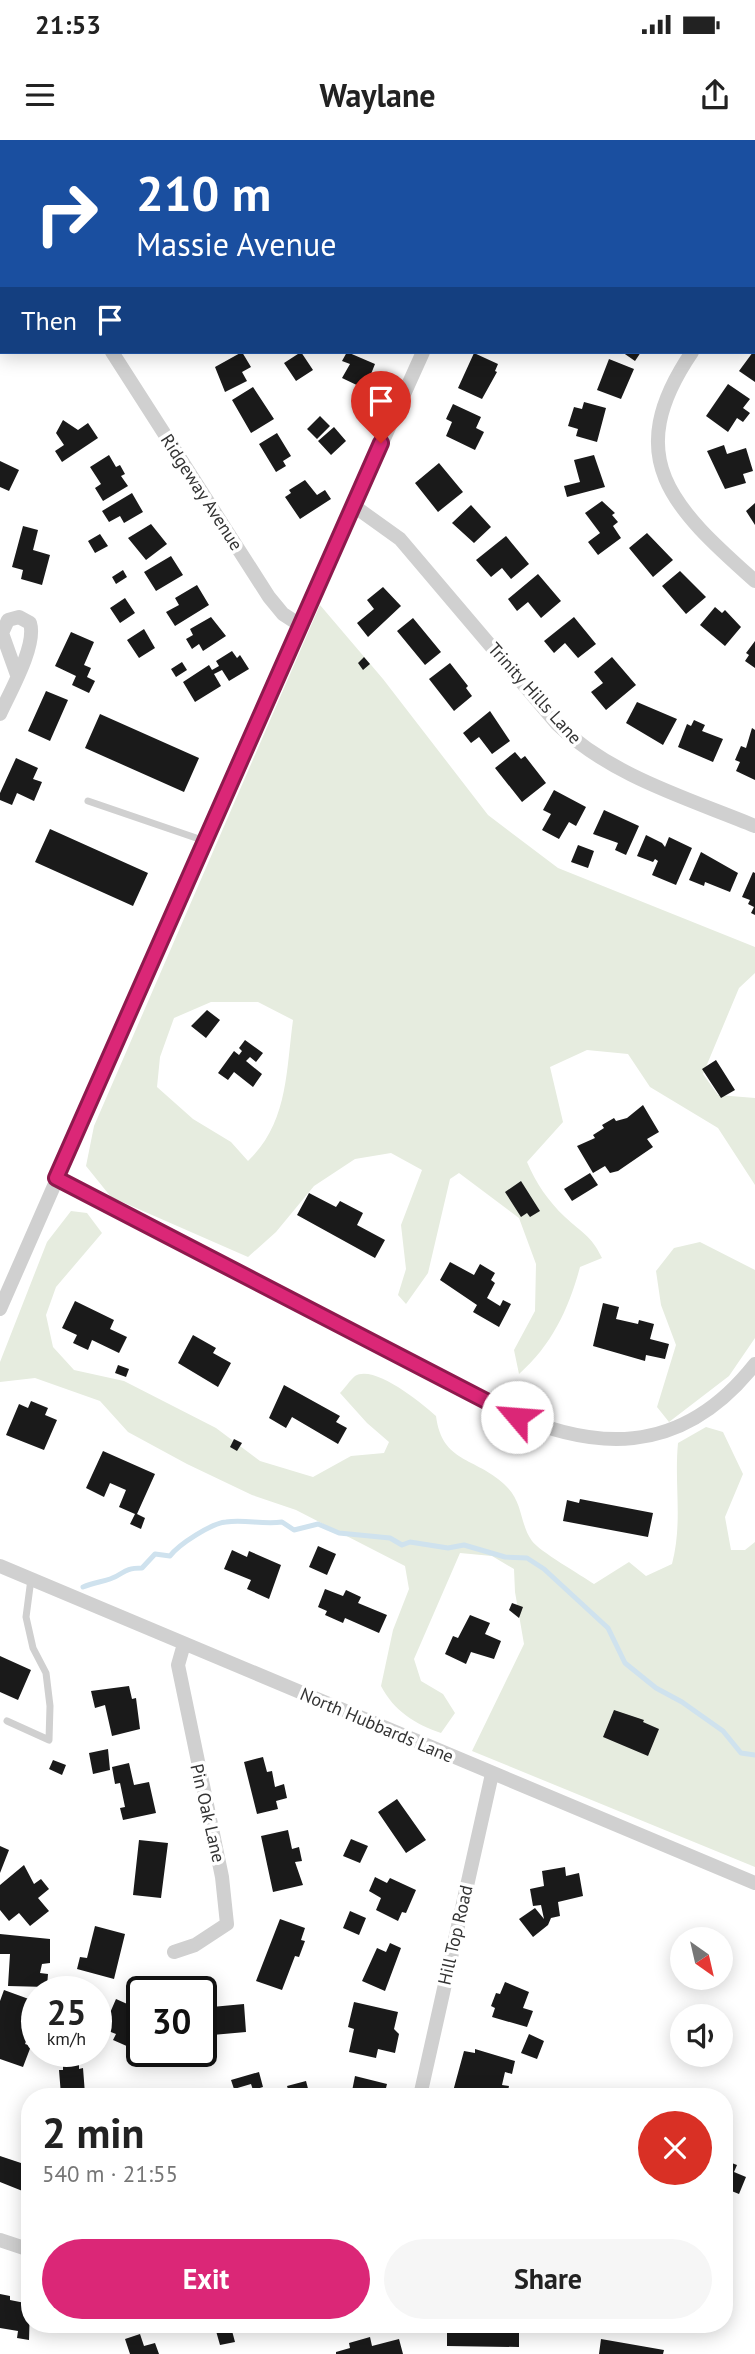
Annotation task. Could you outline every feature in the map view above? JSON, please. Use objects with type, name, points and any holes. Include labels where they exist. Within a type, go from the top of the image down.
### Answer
[{"type":"street","name":"Ridgeway Avenue","points":[[112,354],[269,597],[282,614],[300,625]]},
{"type":"street","points":[[0,1309],[300,625],[422,354]]},
{"type":"street","points":[[691,354],[672,382],[661,410],[656,441],[660,468],[670,490],[695,522],[755,581]]},
{"type":"street","name":"Trinity Hills Lane","points":[[354,506],[400,539],[557,724],[584,748],[615,768],[755,826]]},
{"type":"street","points":[[0,714],[17,675]]},
{"type":"street","points":[[56,1178],[493,1405],[539,1427],[570,1436],[622,1440],[666,1431],[716,1403],[755,1364]]},
{"type":"street","name":"North Hubbards Lane","points":[[0,1566],[755,1883]]},
{"type":"street","name":"Pin Oak Lane","points":[[174,1952],[195,1945],[227,1924],[222,1877],[178,1665],[184,1644]]},
{"type":"street","name":"Hill Top Road","points":[[422,2088],[492,1774]]},
{"type":"street","points":[[0,2240],[21,2247]]},
{"type":"lane","points":[[88,801],[205,841]]},
{"type":"lane","points":[[7,1721],[49,1740],[50,1706],[46,1673],[33,1648],[26,1617],[31,1579]]},
{"type":"shaded area","points":[[320,605],[383,679],[488,815],[558,868],[755,947],[755,973],[739,988],[703,1074],[718,1095],[755,1098],[755,1185],[718,1128],[650,1087],[628,1054],[587,1050],[550,1067],[563,1122],[527,1162],[548,1198],[590,1239],[602,1258],[580,1267],[558,1325],[541,1351],[519,1374],[514,1350],[535,1311],[536,1264],[519,1218],[459,1173],[450,1179],[428,1273],[406,1304],[398,1295],[406,1269],[401,1225],[422,1170],[391,1153],[355,1159],[314,1186],[276,1232],[248,1257],[111,1197],[86,1166],[94,1126]],"holes":[[[211,1002],[258,1002],[293,1020],[283,1096],[278,1113],[271,1130],[248,1161],[231,1142],[193,1119],[157,1087],[160,1057],[174,1018]]]},
{"type":"shaded area","points":[[71,1211],[87,1213],[102,1233],[56,1287],[46,1315],[53,1347],[74,1370],[124,1381],[216,1428],[260,1461],[313,1477],[351,1456],[384,1453],[389,1442],[367,1423],[340,1393],[355,1376],[374,1375],[409,1394],[436,1416],[445,1443],[461,1458],[493,1475],[510,1491],[532,1541],[551,1557],[594,1584],[629,1562],[646,1576],[672,1564],[678,1518],[678,1443],[706,1427],[723,1432],[743,1474],[725,1517],[731,1550],[745,1550],[755,1542],[755,1867],[472,1751],[524,1644],[514,1569],[492,1556],[460,1553],[414,1659],[421,1681],[443,1694],[455,1713],[441,1733],[406,1716],[392,1703],[381,1686],[393,1630],[409,1589],[405,1566],[296,1510],[252,1495],[187,1464],[128,1432],[100,1401],[35,1378],[0,1382],[0,1362],[47,1242]]},
{"type":"shaded area","points":[[700,1242],[755,1270],[755,1338],[729,1376],[669,1422],[657,1407],[676,1345],[661,1305],[656,1271],[674,1248]]},
{"type":"building","points":[[243,354],[251,367],[242,372],[247,381],[225,392],[215,367]]},
{"type":"building","points":[[302,354],[313,370],[296,381],[284,363]]},
{"type":"building","points":[[346,354],[352,354],[375,364],[365,389],[342,378],[350,364],[342,361]]},
{"type":"building","points":[[474,354],[498,364],[495,371],[497,372],[482,399],[458,388]]},
{"type":"building","points":[[625,354],[640,354],[635,361]]},
{"type":"building","points":[[752,354],[755,354],[755,382],[739,371]]},
{"type":"building","points":[[609,359],[634,369],[621,399],[597,390]]},
{"type":"building","points":[[728,384],[750,399],[743,408],[750,413],[743,422],[737,418],[728,432],[706,416]]},
{"type":"building","points":[[253,387],[274,419],[251,433],[232,400]]},
{"type":"building","points":[[584,402],[606,408],[597,442],[576,436],[578,429],[568,426],[574,407],[582,409]]},
{"type":"building","points":[[453,404],[481,417],[476,428],[484,432],[475,450],[446,436],[452,422],[446,419]]},
{"type":"building","points":[[320,416],[330,426],[317,439],[307,429]]},
{"type":"building","points":[[63,420],[78,430],[88,423],[98,438],[62,462],[55,451],[64,445],[56,433]]},
{"type":"building","points":[[334,427],[346,441],[331,455],[318,441]]},
{"type":"building","points":[[277,433],[291,456],[283,461],[286,466],[276,472],[259,444]]},
{"type":"building","points":[[724,445],[727,454],[746,448],[753,471],[743,474],[746,483],[725,489],[707,451]]},
{"type":"building","points":[[109,455],[116,467],[120,465],[125,474],[121,476],[128,486],[103,501],[95,488],[101,484],[90,467]]},
{"type":"building","points":[[594,455],[605,487],[567,497],[564,486],[580,482],[574,460]]},
{"type":"building","points":[[0,461],[19,470],[9,491],[0,487]]},
{"type":"building","points":[[439,463],[463,492],[438,512],[415,483]]},
{"type":"building","points":[[305,480],[317,495],[325,490],[331,499],[300,519],[285,497],[291,493],[289,490]]},
{"type":"building","points":[[132,493],[143,512],[124,523],[120,516],[109,522],[102,511]]},
{"type":"building","points":[[602,501],[615,513],[612,515],[618,522],[613,526],[621,538],[598,555],[588,542],[600,533],[585,513]]},
{"type":"building","points":[[755,503],[755,525],[746,511]]},
{"type":"building","points":[[471,505],[491,527],[474,543],[452,523]]},
{"type":"building","points":[[151,524],[167,544],[146,560],[128,538]]},
{"type":"building","points":[[23,526],[38,530],[33,550],[50,555],[42,585],[21,579],[23,570],[12,567]]},
{"type":"building","points":[[647,533],[673,560],[653,577],[629,548]]},
{"type":"building","points":[[100,534],[108,546],[95,553],[88,541]]},
{"type":"building","points":[[506,536],[529,564],[511,579],[502,568],[491,577],[476,560]]},
{"type":"building","points":[[171,556],[183,575],[156,591],[144,572]]},
{"type":"building","points":[[123,570],[127,577],[116,584],[112,577]]},
{"type":"building","points":[[680,571],[706,597],[686,614],[662,586]]},
{"type":"building","points":[[538,574],[561,601],[541,618],[528,602],[517,611],[508,599]]},
{"type":"building","points":[[197,585],[209,605],[175,626],[166,612],[179,605],[175,598]]},
{"type":"building","points":[[383,587],[401,606],[368,637],[357,623],[374,609],[367,600]]},
{"type":"building","points":[[125,598],[135,613],[120,623],[110,608]]},
{"type":"building","points":[[715,607],[722,613],[725,610],[741,627],[725,646],[700,625]]},
{"type":"building","points":[[211,617],[226,636],[203,651],[199,644],[192,649],[186,639],[193,635],[190,629]]},
{"type":"building","points":[[574,617],[596,644],[578,658],[565,643],[554,653],[544,641]]},
{"type":"building","points":[[413,618],[441,652],[425,665],[397,631]]},
{"type":"building","points":[[144,629],[155,648],[139,658],[127,640]]},
{"type":"building","points":[[71,632],[94,642],[84,665],[91,668],[87,677],[95,681],[89,693],[72,685],[76,676],[55,666]]},
{"type":"building","points":[[755,641],[755,668],[745,661],[749,655],[746,653]]},
{"type":"building","points":[[232,651],[237,658],[240,655],[249,669],[229,681],[222,670],[214,674],[221,686],[195,702],[183,682],[209,665],[212,670],[219,666],[216,661]]},
{"type":"building","points":[[364,657],[370,664],[363,670],[358,663]]},
{"type":"building","points":[[612,657],[636,685],[606,710],[591,692],[603,683],[594,672]]},
{"type":"building","points":[[182,662],[187,670],[176,677],[171,669]]},
{"type":"building","points":[[450,663],[468,686],[466,688],[472,696],[454,711],[429,679]]},
{"type":"building","points":[[46,691],[68,700],[50,741],[28,731]]},
{"type":"building","points":[[637,702],[677,719],[663,745],[626,723]]},
{"type":"building","points":[[490,711],[510,741],[492,754],[479,737],[471,743],[463,733]]},
{"type":"building","points":[[100,714],[199,758],[184,792],[85,748]]},
{"type":"building","points":[[694,720],[705,725],[702,731],[723,739],[713,762],[678,747],[687,724],[691,726]]},
{"type":"building","points":[[752,728],[755,730],[755,780],[736,771],[740,762],[735,760],[741,746],[746,748]]},
{"type":"building","points":[[515,752],[521,759],[525,756],[546,783],[522,802],[495,768]]},
{"type":"building","points":[[16,758],[38,768],[33,779],[42,782],[34,801],[17,793],[12,805],[0,800],[0,793]]},
{"type":"building","points":[[554,790],[586,807],[576,826],[569,822],[559,839],[542,830],[551,814],[543,810]]},
{"type":"building","points":[[604,810],[639,826],[626,855],[615,850],[618,843],[593,834]]},
{"type":"building","points":[[50,829],[148,873],[133,906],[35,862]]},
{"type":"building","points":[[646,835],[665,847],[669,837],[692,848],[676,885],[652,875],[658,861],[655,859],[653,862],[637,856]]},
{"type":"building","points":[[578,845],[594,851],[588,868],[571,862]]},
{"type":"building","points":[[701,852],[738,873],[730,892],[705,882],[704,886],[689,880]]},
{"type":"building","points":[[753,872],[755,915],[751,913],[754,907],[748,904],[750,900],[742,897]]},
{"type":"building","points":[[207,1010],[220,1020],[206,1038],[191,1026]]},
{"type":"building","points":[[245,1040],[263,1053],[256,1062],[250,1057],[246,1061],[262,1074],[253,1087],[234,1072],[228,1080],[218,1073],[234,1051],[239,1055],[242,1051],[239,1048]]},
{"type":"building","points":[[716,1060],[735,1090],[721,1098],[702,1069]]},
{"type":"building","points":[[643,1105],[659,1132],[647,1139],[653,1147],[618,1171],[610,1173],[605,1166],[593,1173],[577,1146],[595,1138],[593,1135],[604,1128],[602,1125],[614,1118],[616,1121],[627,1118]]},
{"type":"building","points":[[590,1173],[598,1185],[572,1201],[564,1189]]},
{"type":"building","points":[[521,1181],[540,1211],[530,1217],[527,1213],[521,1217],[505,1192]]},
{"type":"building","points":[[309,1193],[336,1207],[340,1201],[363,1213],[357,1225],[385,1240],[375,1258],[297,1215]]},
{"type":"building","points":[[450,1262],[474,1275],[480,1264],[495,1273],[491,1280],[495,1283],[487,1298],[500,1306],[503,1300],[511,1304],[499,1327],[473,1312],[477,1305],[440,1280]]},
{"type":"building","points":[[75,1301],[114,1320],[110,1329],[127,1337],[119,1353],[92,1340],[88,1350],[73,1343],[77,1335],[62,1328]]},
{"type":"building","points":[[603,1303],[619,1307],[616,1319],[654,1324],[650,1339],[669,1344],[665,1359],[646,1355],[645,1361],[593,1346]]},
{"type":"building","points":[[193,1335],[216,1348],[213,1353],[231,1363],[218,1387],[178,1363]]},
{"type":"building","points":[[118,1365],[129,1369],[126,1377],[115,1373]]},
{"type":"building","points":[[284,1385],[340,1416],[336,1422],[347,1428],[338,1444],[292,1417],[286,1428],[269,1418]]},
{"type":"building","points":[[31,1401],[48,1408],[45,1415],[57,1420],[44,1450],[6,1435],[19,1404],[28,1408]]},
{"type":"building","points":[[234,1439],[242,1443],[237,1451],[230,1447]]},
{"type":"building","points":[[103,1451],[155,1474],[137,1514],[145,1518],[141,1529],[130,1524],[135,1514],[119,1507],[126,1490],[110,1483],[104,1497],[86,1488]]},
{"type":"building","points":[[580,1499],[653,1513],[648,1537],[563,1521],[567,1500],[579,1503]]},
{"type":"building","points":[[318,1546],[336,1554],[327,1575],[309,1567]]},
{"type":"building","points":[[232,1550],[247,1557],[249,1551],[281,1565],[269,1599],[247,1589],[251,1580],[224,1569]]},
{"type":"building","points":[[325,1589],[343,1596],[346,1590],[361,1597],[358,1603],[387,1615],[379,1633],[345,1618],[343,1623],[325,1615],[327,1611],[318,1607]]},
{"type":"building","points":[[512,1603],[523,1607],[519,1618],[509,1610]]},
{"type":"building","points":[[470,1615],[490,1623],[485,1634],[501,1641],[494,1659],[471,1652],[466,1664],[445,1654],[453,1636],[458,1638]]},
{"type":"building","points":[[0,1656],[31,1670],[18,1700],[0,1692]]},
{"type":"building","points":[[129,1686],[132,1699],[136,1698],[140,1729],[112,1736],[105,1705],[95,1708],[91,1691]]},
{"type":"building","points":[[614,1710],[644,1720],[643,1722],[659,1729],[648,1756],[603,1737]]},
{"type":"building","points":[[108,1749],[110,1770],[93,1774],[89,1753]]},
{"type":"building","points":[[263,1757],[267,1772],[272,1771],[275,1787],[284,1784],[287,1798],[276,1801],[278,1809],[257,1814],[244,1762]]},
{"type":"building","points":[[53,1760],[66,1765],[62,1775],[49,1769]]},
{"type":"building","points":[[129,1763],[134,1785],[149,1782],[156,1813],[123,1820],[120,1808],[125,1807],[120,1783],[115,1784],[112,1767]]},
{"type":"building","points":[[397,1799],[426,1840],[406,1853],[378,1812]]},
{"type":"building","points":[[288,1830],[292,1849],[299,1847],[302,1861],[295,1862],[303,1885],[273,1892],[261,1836]]},
{"type":"building","points":[[351,1839],[368,1846],[360,1863],[343,1856]]},
{"type":"building","points":[[139,1840],[168,1843],[161,1898],[133,1895]]},
{"type":"building","points":[[0,1846],[9,1850],[0,1873]]},
{"type":"building","points":[[24,1865],[34,1884],[41,1879],[49,1889],[38,1898],[49,1911],[30,1926],[19,1913],[9,1921],[0,1910],[0,1885]]},
{"type":"building","points":[[565,1867],[566,1876],[579,1873],[583,1896],[558,1902],[560,1916],[551,1918],[548,1925],[533,1937],[519,1919],[535,1908],[544,1919],[541,1905],[533,1906],[530,1889],[544,1886],[542,1871]]},
{"type":"building","points":[[375,1877],[387,1883],[390,1878],[416,1890],[406,1913],[402,1912],[398,1921],[376,1910],[381,1898],[369,1891]]},
{"type":"building","points":[[350,1911],[366,1918],[359,1935],[343,1928]]},
{"type":"building","points":[[280,1919],[305,1928],[301,1940],[305,1941],[299,1957],[295,1956],[282,1990],[256,1981]]},
{"type":"building","points":[[95,1926],[125,1934],[114,1979],[112,1976],[77,1969],[80,1957],[87,1958]]},
{"type":"building","points":[[0,1934],[50,1939],[50,1963],[42,1964],[40,1973],[48,1976],[21,1976],[21,1986],[8,1986],[10,1954],[0,1954]]},
{"type":"building","points":[[390,1943],[401,1948],[385,1991],[362,1981],[377,1948],[386,1952]]},
{"type":"building","points":[[505,1982],[529,1992],[523,2008],[533,2011],[527,2027],[492,2017],[495,2008],[491,2006],[496,1993],[500,1994]]},
{"type":"building","points":[[4,1990],[21,1996],[21,2066],[0,2059],[0,2001]]},
{"type":"building","points":[[116,1999],[126,2003],[126,2046],[113,2040],[116,2034],[112,2032],[112,2008]]},
{"type":"building","points":[[354,2002],[398,2012],[394,2029],[399,2034],[395,2053],[378,2049],[376,2058],[349,2052],[354,2029],[348,2027]]},
{"type":"building","points":[[244,2004],[246,2032],[217,2035],[217,2007]]},
{"type":"building","points":[[529,2034],[544,2041],[537,2059],[521,2053]]},
{"type":"building","points":[[475,2049],[515,2061],[512,2074],[505,2072],[502,2085],[509,2088],[454,2088],[464,2051],[475,2053]]},
{"type":"building","points":[[63,2067],[83,2068],[85,2088],[60,2088],[59,2070],[63,2070]]},
{"type":"building","points":[[259,2072],[263,2087],[252,2088],[251,2084],[234,2088],[231,2080]]},
{"type":"building","points":[[355,2076],[387,2084],[386,2088],[353,2088]]},
{"type":"building","points":[[306,2081],[308,2088],[288,2088]]},
{"type":"building","points":[[0,2156],[21,2163],[21,2190],[0,2182]]},
{"type":"building","points":[[733,2163],[737,2165],[734,2172],[746,2177],[739,2194],[733,2192]]},
{"type":"building","points":[[0,2294],[21,2302],[21,2333],[29,2333],[29,2340],[17,2338],[18,2331],[0,2328]]},
{"type":"building","points":[[217,2333],[233,2333],[235,2342],[220,2345]]},
{"type":"building","points":[[447,2333],[519,2333],[519,2347],[447,2346]]},
{"type":"building","points":[[140,2334],[144,2346],[155,2343],[159,2354],[130,2354],[125,2339]]},
{"type":"building","points":[[370,2337],[372,2346],[399,2339],[403,2354],[336,2354],[350,2348],[349,2343]]},
{"type":"building","points":[[601,2339],[664,2350],[663,2354],[599,2354]]},
{"type":"waterway","points":[[83,1587],[110,1579],[127,1570],[142,1568],[155,1554],[170,1556],[196,1535],[220,1523],[233,1521],[282,1522],[294,1530],[318,1524],[339,1533],[390,1538],[402,1545],[410,1542],[448,1548],[464,1545],[505,1557],[527,1558],[544,1569],[608,1628],[625,1663],[656,1688],[682,1702],[723,1731],[741,1753],[755,1755]]},
{"type":"route","points":[[381,443],[56,1178],[217,1259],[517,1417]]}]
